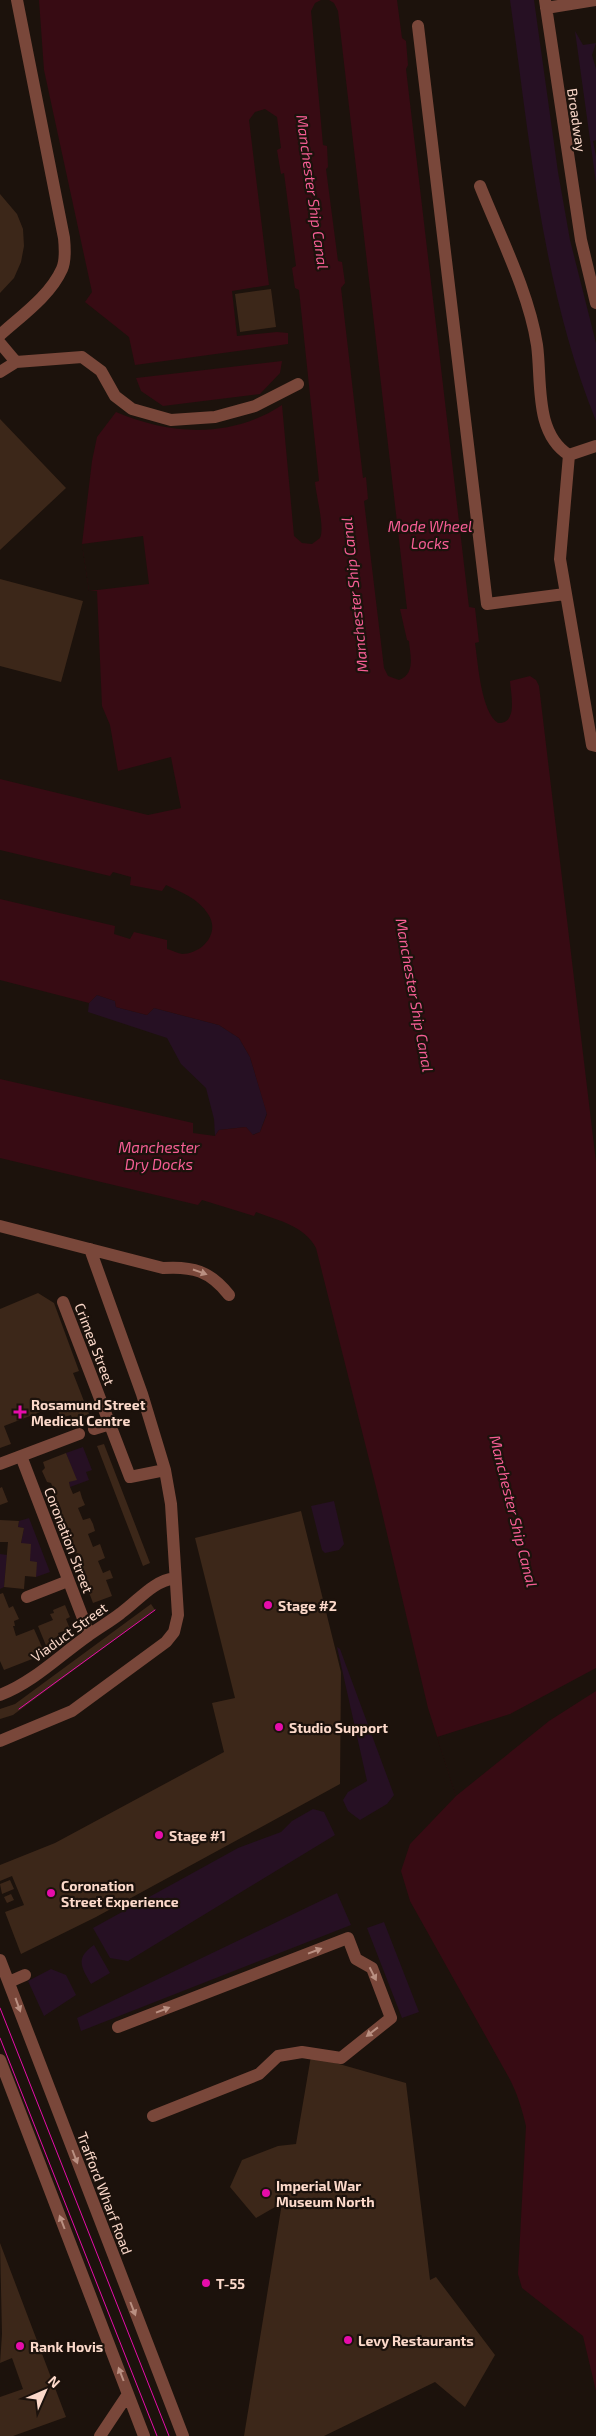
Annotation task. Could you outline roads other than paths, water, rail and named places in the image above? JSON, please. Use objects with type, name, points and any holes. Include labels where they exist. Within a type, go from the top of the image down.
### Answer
[{"type":"street","points":[[0,335],[42,298],[54,283],[62,268],[65,253],[64,238],[17,0]]},
{"type":"street","points":[[546,4],[595,0]]},
{"type":"street","name":"Broadway","points":[[546,4],[581,240],[596,303]]},
{"type":"street","points":[[418,26],[487,604],[566,594]]},
{"type":"street","points":[[480,186],[528,308],[536,344],[542,409],[549,435],[558,448],[569,455]]},
{"type":"street","points":[[0,343],[16,362]]},
{"type":"street","points":[[0,372],[16,362],[82,357],[101,371],[115,396],[132,409],[171,420],[215,417],[255,406],[298,384]]},
{"type":"street","points":[[569,455],[596,446]]},
{"type":"street","points":[[569,455],[560,559],[592,745],[596,746]]},
{"type":"street","points":[[0,1226],[163,1268],[183,1267],[206,1273],[219,1283],[229,1295]]},
{"type":"street","points":[[0,1741],[72,1712],[166,1642],[174,1632],[178,1615],[171,1504],[165,1470],[142,1394],[90,1249]]},
{"type":"street","name":"Crimea Street","points":[[63,1302],[130,1476],[165,1470]]},
{"type":"street","points":[[94,1429],[110,1424]]},
{"type":"street","points":[[0,1464],[78,1434]]},
{"type":"street","name":"Coronation Street","points":[[21,1456],[89,1634]]},
{"type":"street","name":"Viaduct Street","points":[[0,1696],[47,1668],[89,1634],[122,1612],[151,1587],[166,1579],[176,1578]]},
{"type":"street","points":[[27,1597],[68,1581]]},
{"type":"street","points":[[118,2027],[348,1938],[356,1959],[372,1968],[391,2018],[341,2058],[302,2052],[278,2056],[259,2074],[153,2116]]},
{"type":"street","name":"Trafford Wharf Road","points":[[0,1960],[184,2436]]},
{"type":"street","points":[[9,1982],[25,1975]]},
{"type":"street","points":[[0,2060],[144,2436]]},
{"type":"street","points":[[100,2436],[128,2394]]},
{"type":"water","points":[[39,0],[321,0],[315,3],[311,11],[323,145],[327,146],[328,167],[326,169],[338,261],[342,262],[345,283],[341,288],[363,478],[366,477],[368,499],[364,501],[384,668],[388,676],[399,680],[408,673],[411,664],[409,641],[407,640],[400,609],[407,609],[338,11],[334,3],[329,0],[397,0],[402,38],[406,41],[408,65],[406,69],[469,607],[475,608],[479,642],[475,643],[479,674],[488,709],[498,723],[504,722],[511,714],[510,681],[530,676],[536,680],[539,686],[596,1162],[596,2391],[583,2336],[522,2288],[518,2274],[526,2126],[523,2113],[517,2094],[508,2076],[410,1901],[401,1871],[410,1844],[456,1796],[428,1708],[377,1491],[316,1248],[311,1240],[298,1229],[256,1212],[254,1216],[202,1200],[198,1205],[0,1158],[0,1079],[193,1123],[193,1133],[215,1136],[219,1130],[246,1127],[253,1135],[260,1132],[267,1114],[250,1057],[239,1038],[219,1025],[154,1008],[147,1015],[116,1007],[115,1001],[97,995],[89,1003],[0,980],[0,899],[115,926],[114,934],[130,939],[134,932],[167,940],[167,949],[182,954],[196,950],[211,935],[211,921],[200,904],[189,896],[166,885],[162,891],[130,885],[131,877],[113,872],[110,876],[0,850],[0,779],[148,815],[181,808],[171,757],[118,771],[110,725],[102,706],[97,591],[89,591],[82,544],[92,461],[97,437],[116,412],[158,425],[200,430],[242,424],[282,405],[294,536],[302,543],[312,544],[320,538],[321,533],[321,519],[315,482],[319,481],[299,290],[295,288],[292,268],[296,266],[284,173],[281,174],[277,150],[281,148],[277,117],[265,109],[255,112],[249,120],[269,285],[232,291],[237,336],[277,332],[288,333],[288,344],[135,365],[129,337],[85,302],[92,292],[44,70]]},
{"type":"water","points":[[282,361],[280,373],[260,394],[163,406],[141,391],[136,378]]},
{"type":"tram line","points":[[19,1709],[155,1610]]},
{"type":"tram line","points":[[0,2008],[169,2436]]},
{"type":"tram line","points":[[0,2038],[157,2436]]},
{"type":"place","name":"Rosamund Street Medical Centre","points":[[20,1412]]},
{"type":"place","name":"Stage #2","points":[[268,1605]]},
{"type":"place","name":"Studio Support","points":[[279,1727]]},
{"type":"place","name":"Stage #1","points":[[159,1835]]},
{"type":"place","name":"Coronation Street Experience","points":[[51,1893]]},
{"type":"place","name":"Imperial War Museum North","points":[[266,2193]]},
{"type":"place","name":"T-55","points":[[206,2283]]},
{"type":"place","name":"Levy Restaurants","points":[[348,2340]]},
{"type":"place","name":"Rank Hovis","points":[[20,2346]]},
{"type":"water label","name":"Manchester Ship Canal","points":[[313,192]]},
{"type":"water label","name":"Mode Wheel Locks","points":[[430,534]]},
{"type":"water label","name":"Manchester Ship Canal","points":[[354,595]]},
{"type":"water label","name":"Manchester Ship Canal","points":[[415,995]]},
{"type":"water label","name":"Manchester Dry Docks","points":[[159,1156]]},
{"type":"water label","name":"Manchester Ship Canal","points":[[514,1511]]}]
